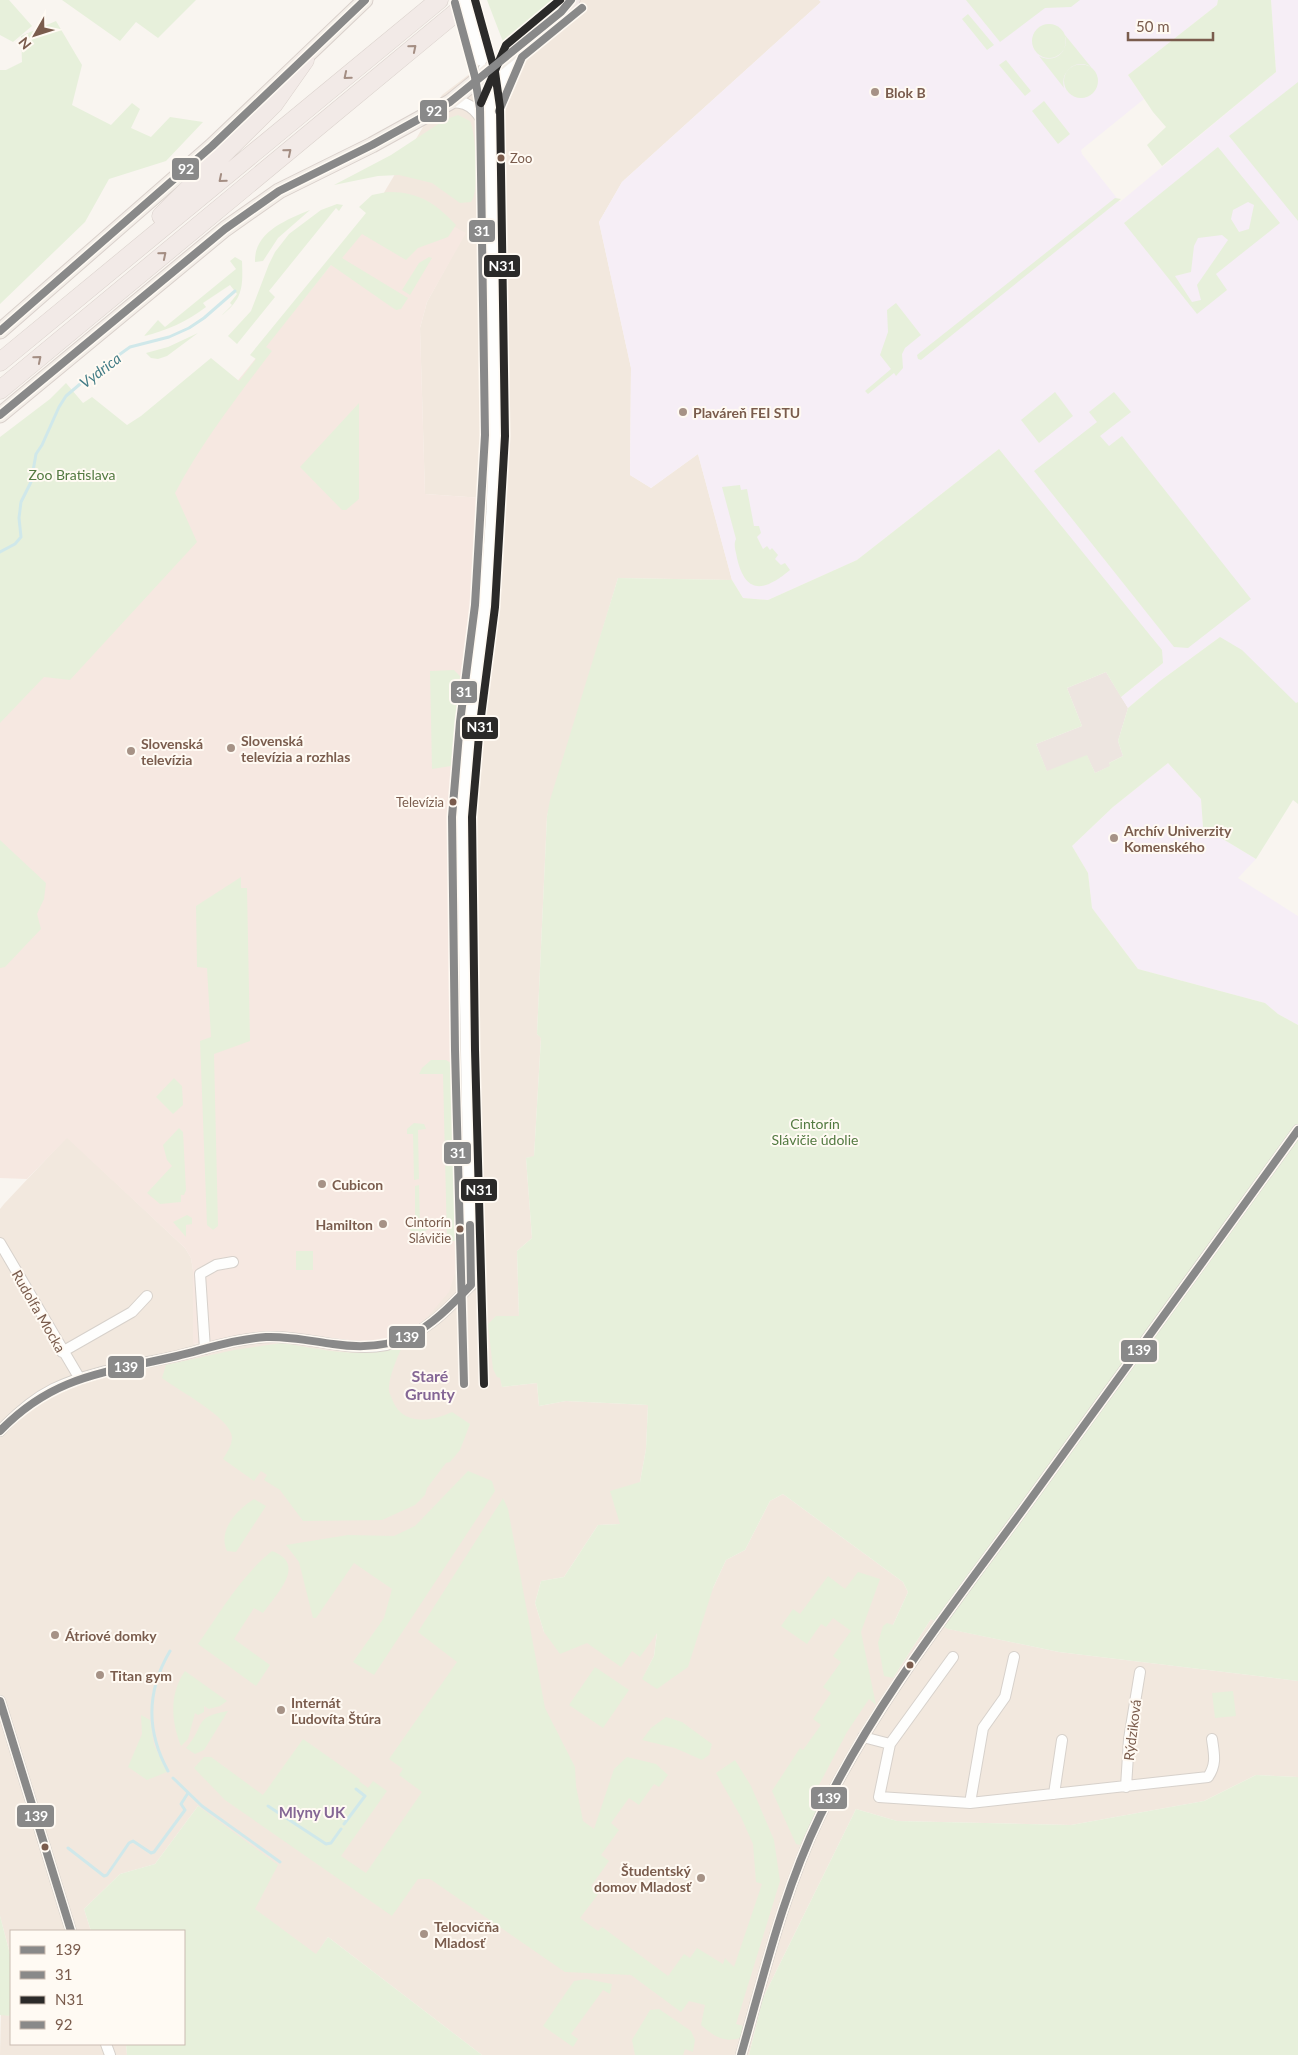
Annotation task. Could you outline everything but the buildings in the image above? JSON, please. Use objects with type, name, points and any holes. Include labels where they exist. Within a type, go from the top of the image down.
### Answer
[{"type":"highway","points":[[0,362],[438,0]]},
{"type":"highway","points":[[0,390],[471,0]]},
{"type":"highway","points":[[81,295],[274,104],[305,60]]},
{"type":"main road","points":[[0,331],[205,153],[305,60],[365,0]]},
{"type":"main road","points":[[0,415],[225,229],[279,190],[372,145],[450,102],[483,68],[514,51],[566,6]]},
{"type":"street","points":[[0,1431],[17,1414],[41,1396],[80,1378],[205,1349],[275,1337],[358,1346],[386,1345],[413,1335],[428,1325],[443,1314],[471,1284],[462,817],[469,732],[485,606],[495,425],[490,107],[483,68],[465,0]]},
{"type":"street","points":[[490,107],[514,51]]},
{"type":"street","points":[[450,102],[460,101],[471,106],[480,115],[491,135]]},
{"type":"street","points":[[742,2055],[800,1863],[819,1818],[863,1737],[979,1570],[1298,1130]]},
{"type":"street","name":"Rudolfa Mocka","points":[[0,1243],[62,1352],[80,1378]]},
{"type":"street","points":[[205,1349],[200,1274],[216,1265],[233,1262]]},
{"type":"street","points":[[62,1352],[132,1312],[147,1296]]},
{"type":"street","points":[[954,1657],[890,1744],[879,1797],[970,1803],[1208,1777],[1213,1769],[1215,1760],[1212,1739]]},
{"type":"street","points":[[970,1803],[983,1728],[1005,1697],[1014,1658]]},
{"type":"street","name":"Rýdziková","points":[[1126,1787],[1129,1738],[1140,1672]]},
{"type":"street","points":[[0,1701],[71,1930]]},
{"type":"street","points":[[863,1737],[890,1744]]},
{"type":"street","points":[[1054,1794],[1062,1740]]},
{"type":"shaded area","points":[[569,0],[819,0],[821,2],[622,182],[599,222],[631,368],[630,475],[651,488],[698,454],[732,580],[618,578],[547,816],[537,1034],[541,1037],[534,1157],[526,1158],[532,1238],[517,1251],[519,1316],[496,1316],[502,1387],[537,1383],[539,1406],[566,1401],[648,1405],[646,1449],[640,1482],[620,1524],[598,1525],[564,1577],[541,1581],[535,1603],[544,1632],[587,1643],[657,1632],[654,1656],[643,1678],[713,1588],[726,1560],[745,1550],[770,1501],[783,1494],[903,1582],[908,1592],[893,1625],[893,1678],[931,1619],[949,1629],[1059,1652],[1298,1681],[1298,1777],[1256,1775],[1204,1801],[1071,1825],[897,1821],[856,1809],[763,1998],[749,2055],[482,2055],[328,1937],[316,1955],[254,1909],[198,1806],[155,1864],[120,1874],[84,1909],[91,1930],[10,1930],[10,1954],[0,1916],[0,1209],[67,1137],[185,1248],[191,1258],[193,1270],[194,1344],[270,1331],[367,1342],[461,1255],[453,820],[470,668],[482,498],[425,494],[420,328],[427,302],[465,233],[382,196],[442,95],[505,47],[543,14]]},
{"type":"shaded area","points":[[819,0],[1218,0],[1217,5],[1128,75],[1144,99],[1081,150],[1082,154],[1120,202],[1276,72],[1271,0],[1298,0],[1298,702],[1296,704],[1220,637],[1160,681],[1128,708],[1121,697],[1163,663],[999,449],[857,560],[768,600],[743,598],[732,580],[698,454],[651,488],[630,475],[631,368],[599,222],[622,182],[821,2]]},
{"type":"shaded area","name":"Slovenská televízia a rozhlas","points":[[371,215],[453,226],[466,233],[427,302],[420,328],[425,494],[483,498],[470,668],[453,820],[461,1255],[449,1292],[423,1322],[394,1339],[367,1342],[270,1331],[193,1344],[193,1270],[191,1258],[185,1248],[67,1138],[27,1179],[0,1178],[0,676]]},
{"type":"shaded area","points":[[1106,672],[1128,708],[1118,741],[1123,756],[1109,763],[1111,766],[1095,773],[1087,756],[1047,772],[1036,744],[1082,726],[1067,688]]},
{"type":"shaded area","points":[[1168,763],[1201,799],[1203,827],[1256,859],[1238,878],[1298,916],[1298,1025],[1278,1014],[1265,1003],[1138,969],[1092,908],[1088,873],[1072,846],[1113,807]]},
{"type":"shaded area","points":[[1,2014],[10,2016],[10,2045],[126,2045],[127,2055],[0,2055]]},
{"type":"green space","points":[[0,0],[9,0],[32,26],[13,42],[0,35]]},
{"type":"green space","points":[[62,0],[196,0],[158,38],[136,22],[120,41]]},
{"type":"green space","points":[[487,0],[569,0],[543,14],[505,47]]},
{"type":"green space","points":[[966,0],[1080,0],[1071,7],[1045,8],[1000,42]]},
{"type":"green space","points":[[1218,0],[1271,0],[1276,72],[1162,166],[1147,145],[1166,127],[1153,112],[1128,75],[1217,5]]},
{"type":"green space","points":[[968,14],[994,45],[987,50],[962,19]]},
{"type":"green space","points":[[56,21],[82,65],[72,105],[111,125],[132,103],[140,109],[131,128],[151,137],[170,117],[203,122],[166,161],[109,179],[85,222],[0,304],[0,70],[6,70],[22,62],[21,36]]},
{"type":"green space","points":[[1049,24],[1061,29],[1066,41],[1061,53],[1049,58],[1037,53],[1032,41],[1037,29]]},
{"type":"green space","points":[[1065,35],[1091,67],[1079,65],[1070,68],[1064,76],[1064,88],[1039,56],[1050,58],[1060,55],[1065,47]]},
{"type":"green space","points":[[1006,60],[1031,91],[1025,96],[999,65]]},
{"type":"green space","points":[[1081,64],[1093,69],[1098,81],[1093,93],[1081,98],[1069,93],[1064,81],[1069,69]]},
{"type":"green space","points":[[1298,82],[1298,221],[1229,136]]},
{"type":"green space","points":[[1044,101],[1070,134],[1058,144],[1032,111]]},
{"type":"green space","points":[[458,115],[470,121],[474,138],[476,175],[474,196],[471,202],[460,203],[432,183],[399,175],[378,176],[334,185],[391,155],[446,119]]},
{"type":"green space","points":[[1218,147],[1280,223],[1216,274],[1227,290],[1197,314],[1124,223]],"holes":[[[1248,202],[1254,205],[1249,229],[1239,232],[1231,219],[1233,210]],[[1222,235],[1228,240],[1197,285],[1201,300],[1192,302],[1175,276],[1191,272],[1194,246],[1198,238]]]},
{"type":"green space","name":"Zoo Bratislava","points":[[387,192],[417,196],[441,210],[456,225],[448,237],[418,248],[406,260],[362,234],[342,258],[408,298],[401,309],[396,310],[331,265],[266,347],[272,351],[208,438],[175,493],[197,542],[70,680],[44,677],[0,723],[0,437],[50,399],[66,383],[83,403],[92,397],[127,425],[141,416],[211,358],[239,381],[256,359],[250,355],[366,213],[359,207],[372,195]]},
{"type":"green space","points":[[1115,198],[1121,199],[921,360],[918,359],[917,355]]},
{"type":"green space","points":[[337,204],[343,205],[339,211],[336,208],[269,291],[275,297],[237,344],[228,336],[251,311],[275,252],[289,234],[321,210]]},
{"type":"green space","points":[[310,210],[278,238],[263,261],[255,262],[256,252],[260,243],[273,228]]},
{"type":"green space","points":[[235,257],[242,261],[242,285],[238,298],[228,310],[221,316],[232,305],[230,303],[237,294],[230,285],[203,303],[206,307],[192,317],[169,328],[144,336],[158,320],[165,327],[236,269],[230,261]]},
{"type":"green space","points":[[429,257],[432,258],[410,295],[402,290],[419,263]]},
{"type":"green space","points":[[896,303],[921,335],[905,348],[902,354],[903,368],[896,376],[894,373],[868,394],[865,391],[891,369],[880,355],[888,332],[887,310]]},
{"type":"green space","points":[[198,333],[167,356],[158,359],[151,358],[146,353],[168,347]]},
{"type":"green space","points":[[1055,392],[1073,416],[1039,443],[1021,420]]},
{"type":"green space","points":[[1114,392],[1131,412],[1100,436],[1109,446],[1122,436],[1251,599],[1188,648],[1174,647],[1034,471],[1097,422],[1089,412]]},
{"type":"green space","points":[[359,403],[359,499],[346,510],[342,510],[300,467]]},
{"type":"green space","name":"Cintorín Slávičie údolie","points":[[999,449],[1162,650],[1163,663],[1121,697],[1106,672],[1067,688],[1082,726],[1036,744],[1047,771],[1087,755],[1095,773],[1110,766],[1109,763],[1123,756],[1118,741],[1128,708],[1160,681],[1220,637],[1242,650],[1296,703],[1298,702],[1298,804],[1293,800],[1256,859],[1203,827],[1201,799],[1168,763],[1113,807],[1072,846],[1088,873],[1092,908],[1138,969],[1265,1003],[1278,1014],[1298,1025],[1298,1681],[1059,1652],[948,1629],[931,1619],[893,1678],[884,1676],[878,1643],[883,1626],[887,1623],[893,1625],[908,1592],[903,1582],[783,1494],[770,1501],[745,1550],[726,1560],[713,1588],[688,1667],[657,1689],[642,1679],[654,1656],[657,1633],[640,1657],[632,1651],[621,1667],[587,1643],[560,1654],[544,1632],[535,1603],[541,1581],[564,1577],[598,1525],[620,1524],[610,1491],[640,1482],[646,1449],[648,1405],[566,1401],[539,1406],[537,1383],[502,1387],[500,1378],[497,1377],[493,1369],[488,1324],[496,1316],[519,1316],[517,1251],[532,1238],[526,1158],[534,1156],[541,1038],[537,1034],[547,816],[550,800],[618,578],[732,580],[743,598],[768,600],[857,560]]},
{"type":"green space","points":[[740,485],[741,490],[747,489],[754,526],[759,526],[761,533],[757,537],[763,549],[767,546],[770,550],[772,548],[778,555],[775,559],[781,565],[785,563],[790,570],[773,582],[765,585],[751,584],[741,571],[737,558],[736,539],[722,487]]},
{"type":"green space","points":[[454,670],[460,676],[451,766],[432,769],[430,671]]},
{"type":"green space","points":[[0,840],[46,883],[44,899],[37,914],[41,929],[5,967],[0,968]]},
{"type":"green space","points":[[241,877],[241,888],[247,888],[250,1041],[214,1054],[218,1226],[213,1230],[207,1225],[200,1041],[211,1037],[207,968],[197,967],[196,906]]},
{"type":"green space","points":[[431,1060],[446,1060],[451,1063],[455,1241],[447,1241],[443,1074],[419,1074],[422,1068]]},
{"type":"green space","points":[[174,1078],[182,1086],[183,1105],[173,1114],[156,1097]]},
{"type":"green space","points":[[414,1123],[424,1124],[426,1129],[418,1130],[419,1179],[414,1180],[413,1134],[407,1134],[407,1129]]},
{"type":"green space","points":[[179,1128],[183,1132],[186,1190],[184,1195],[181,1195],[181,1202],[160,1204],[147,1193],[172,1166],[167,1160],[163,1145]]},
{"type":"green space","points":[[419,1185],[420,1228],[428,1229],[422,1234],[414,1234],[408,1228],[415,1228],[415,1186]]},
{"type":"green space","points":[[187,1215],[192,1218],[192,1224],[186,1225],[186,1237],[173,1222]]},
{"type":"green space","points":[[296,1251],[313,1251],[313,1270],[296,1270]]},
{"type":"green space","points":[[282,1343],[357,1353],[387,1351],[402,1347],[389,1383],[389,1392],[397,1408],[410,1418],[418,1419],[435,1418],[452,1412],[470,1424],[460,1450],[450,1462],[446,1463],[427,1488],[425,1495],[415,1505],[382,1520],[303,1521],[280,1490],[264,1480],[267,1475],[261,1471],[254,1481],[223,1459],[229,1449],[232,1437],[223,1421],[203,1405],[162,1378],[166,1365],[234,1350]]},
{"type":"green space","points":[[468,1471],[492,1481],[495,1491],[374,1675],[353,1662],[384,1618],[392,1589],[354,1563],[316,1618],[313,1618],[299,1562],[286,1545],[348,1535],[394,1536],[415,1526]]},
{"type":"green space","points":[[503,1498],[508,1509],[545,1708],[575,1767],[576,1786],[583,1821],[594,1829],[614,1769],[627,1757],[656,1764],[668,1775],[659,1787],[654,1784],[639,1805],[629,1798],[611,1823],[619,1830],[601,1855],[609,1861],[591,1886],[599,1893],[580,1918],[598,1931],[602,1927],[668,1976],[684,1954],[690,1958],[697,1948],[723,1964],[725,1958],[734,1967],[762,1884],[756,1882],[753,1844],[741,1817],[716,1773],[735,1760],[751,1786],[774,1840],[780,1881],[736,2024],[743,2026],[740,2038],[729,2040],[719,2038],[701,2025],[705,2005],[689,2001],[681,2012],[631,1975],[565,1972],[430,1879],[418,1879],[392,1916],[225,1800],[194,1768],[204,1757],[211,1757],[263,1795],[303,1739],[360,1779],[359,1781],[368,1788],[373,1781],[387,1791],[341,1856],[366,1873],[422,1792],[399,1775],[403,1769],[389,1759],[457,1662],[418,1632]]},
{"type":"green space","points":[[254,1499],[266,1506],[236,1552],[227,1551],[225,1535],[227,1528],[236,1514]]},
{"type":"green space","points":[[272,1551],[282,1557],[288,1564],[286,1580],[263,1613],[254,1608],[234,1639],[270,1665],[256,1686],[198,1644],[241,1583]]},
{"type":"green space","points":[[858,1572],[880,1579],[861,1632],[876,1705],[869,1699],[847,1732],[811,1800],[819,1806],[800,1845],[796,1844],[772,1791],[800,1748],[803,1750],[821,1725],[813,1719],[831,1693],[823,1687],[841,1662],[833,1656],[851,1631],[833,1618],[826,1627],[821,1624],[807,1644],[781,1626],[793,1609],[800,1614],[828,1576],[845,1589]]},
{"type":"green space","points":[[595,1667],[629,1690],[603,1728],[569,1705]]},
{"type":"green space","points":[[185,1671],[227,1701],[220,1706],[209,1709],[204,1706],[204,1712],[198,1715],[195,1713],[188,1739],[181,1746],[175,1727],[173,1708],[176,1689]]},
{"type":"green space","points":[[1233,1691],[1236,1716],[1215,1718],[1212,1693]]},
{"type":"green space","points":[[228,1711],[204,1750],[195,1754],[186,1748],[204,1720],[217,1713]]},
{"type":"green space","points":[[141,1715],[150,1720],[154,1745],[167,1772],[147,1780],[128,1767],[142,1734]]},
{"type":"green space","points":[[666,1717],[682,1722],[712,1744],[709,1755],[702,1760],[675,1748],[642,1740],[651,1728]]},
{"type":"green space","points":[[1256,1775],[1298,1777],[1298,2055],[749,2055],[763,1998],[856,1809],[897,1821],[1071,1825],[1204,1801]]},
{"type":"green space","points":[[198,1806],[278,1865],[255,1909],[316,1954],[328,1937],[482,2055],[127,2055],[126,2045],[185,2045],[185,1930],[91,1930],[84,1909],[120,1874],[155,1864]]},
{"type":"green space","points":[[0,1916],[10,1954],[10,2016],[0,2015]]},
{"type":"green space","points":[[586,1979],[612,1984],[610,1994],[603,1990],[571,2034],[578,2039],[573,2047],[543,2026],[574,1981]]},
{"type":"green space","points":[[659,2009],[691,2031],[695,2040],[693,2052],[685,2049],[683,2055],[635,2055],[632,2040],[650,2010]]},
{"type":"waterway","name":"Vydrica","points":[[0,552],[15,544],[21,537],[19,518],[21,502],[31,482],[36,454],[66,396],[86,379],[111,366],[116,357],[130,347],[169,337],[189,328],[204,318],[235,291]]},
{"type":"waterway","points":[[168,1771],[156,1741],[152,1711],[157,1681],[170,1651]]},
{"type":"waterway","points":[[173,1778],[202,1806],[280,1862]]},
{"type":"waterway","points":[[344,1824],[365,1796],[356,1789]]},
{"type":"waterway","points":[[68,1848],[104,1876],[107,1875],[129,1843],[133,1841],[151,1853],[154,1852],[185,1810],[181,1804],[188,1793]]},
{"type":"waterway","points":[[268,1806],[326,1844],[331,1843],[341,1829]]},
{"type":"transit line","name":"92","points":[[0,331],[212,146],[365,0]]},
{"type":"transit line","name":"N31","points":[[475,0],[495,72],[500,107],[505,436],[495,607],[480,724],[472,817],[475,1050],[484,1384]]},
{"type":"transit line","name":"N31","points":[[481,103],[506,45],[560,0]]},
{"type":"transit line","name":"92","points":[[0,415],[225,229],[279,191],[372,145],[450,102],[561,12],[571,0]]},
{"type":"transit line","name":"31","points":[[455,3],[475,77],[480,108],[485,435],[475,605],[460,722],[452,817],[455,1050],[464,1384]]},
{"type":"transit line","name":"31","points":[[499,111],[522,57],[582,8]]},
{"type":"transit line","name":"139","points":[[741,2055],[775,1934],[795,1874],[820,1816],[864,1736],[888,1697],[940,1622],[1298,1130]]},
{"type":"transit line","name":"139","points":[[0,1431],[20,1412],[40,1398],[61,1387],[104,1372],[254,1338],[291,1338],[356,1346],[395,1342],[411,1336],[426,1327],[471,1285],[470,1225]]},
{"type":"transit line","name":"139","points":[[0,1701],[71,1930]]},
{"type":"place","name":"Blok B","points":[[875,92]]},
{"type":"place","name":"Zoo","points":[[501,158]]},
{"type":"place","name":"Plaváreň FEI STU","points":[[683,412]]},
{"type":"place","name":"Slovenská televízia a rozhlas","points":[[231,748]]},
{"type":"place","name":"Slovenská televízia","points":[[131,751]]},
{"type":"place","name":"Televízia","points":[[453,802]]},
{"type":"place","name":"Archív Univerzity Komenského","points":[[1114,838]]},
{"type":"place","name":"Cubicon","points":[[322,1184]]},
{"type":"place","name":"Hamilton","points":[[383,1224]]},
{"type":"place","name":"Cintorín Slávičie","points":[[460,1229]]},
{"type":"place","name":"Átriové domky","points":[[55,1635]]},
{"type":"place","name":"Titan gym","points":[[100,1675]]},
{"type":"place","name":"Internát Ľudovíta Štúra","points":[[281,1710]]},
{"type":"place","name":"Študentský domov Mladosť","points":[[701,1878]]},
{"type":"place","name":"Telocvičňa Mladosť","points":[[424,1934]]},
{"type":"district","name":"Staré Grunty","points":[[430,1384]]},
{"type":"district","name":"Mlyny UK","points":[[312,1812]]}]
